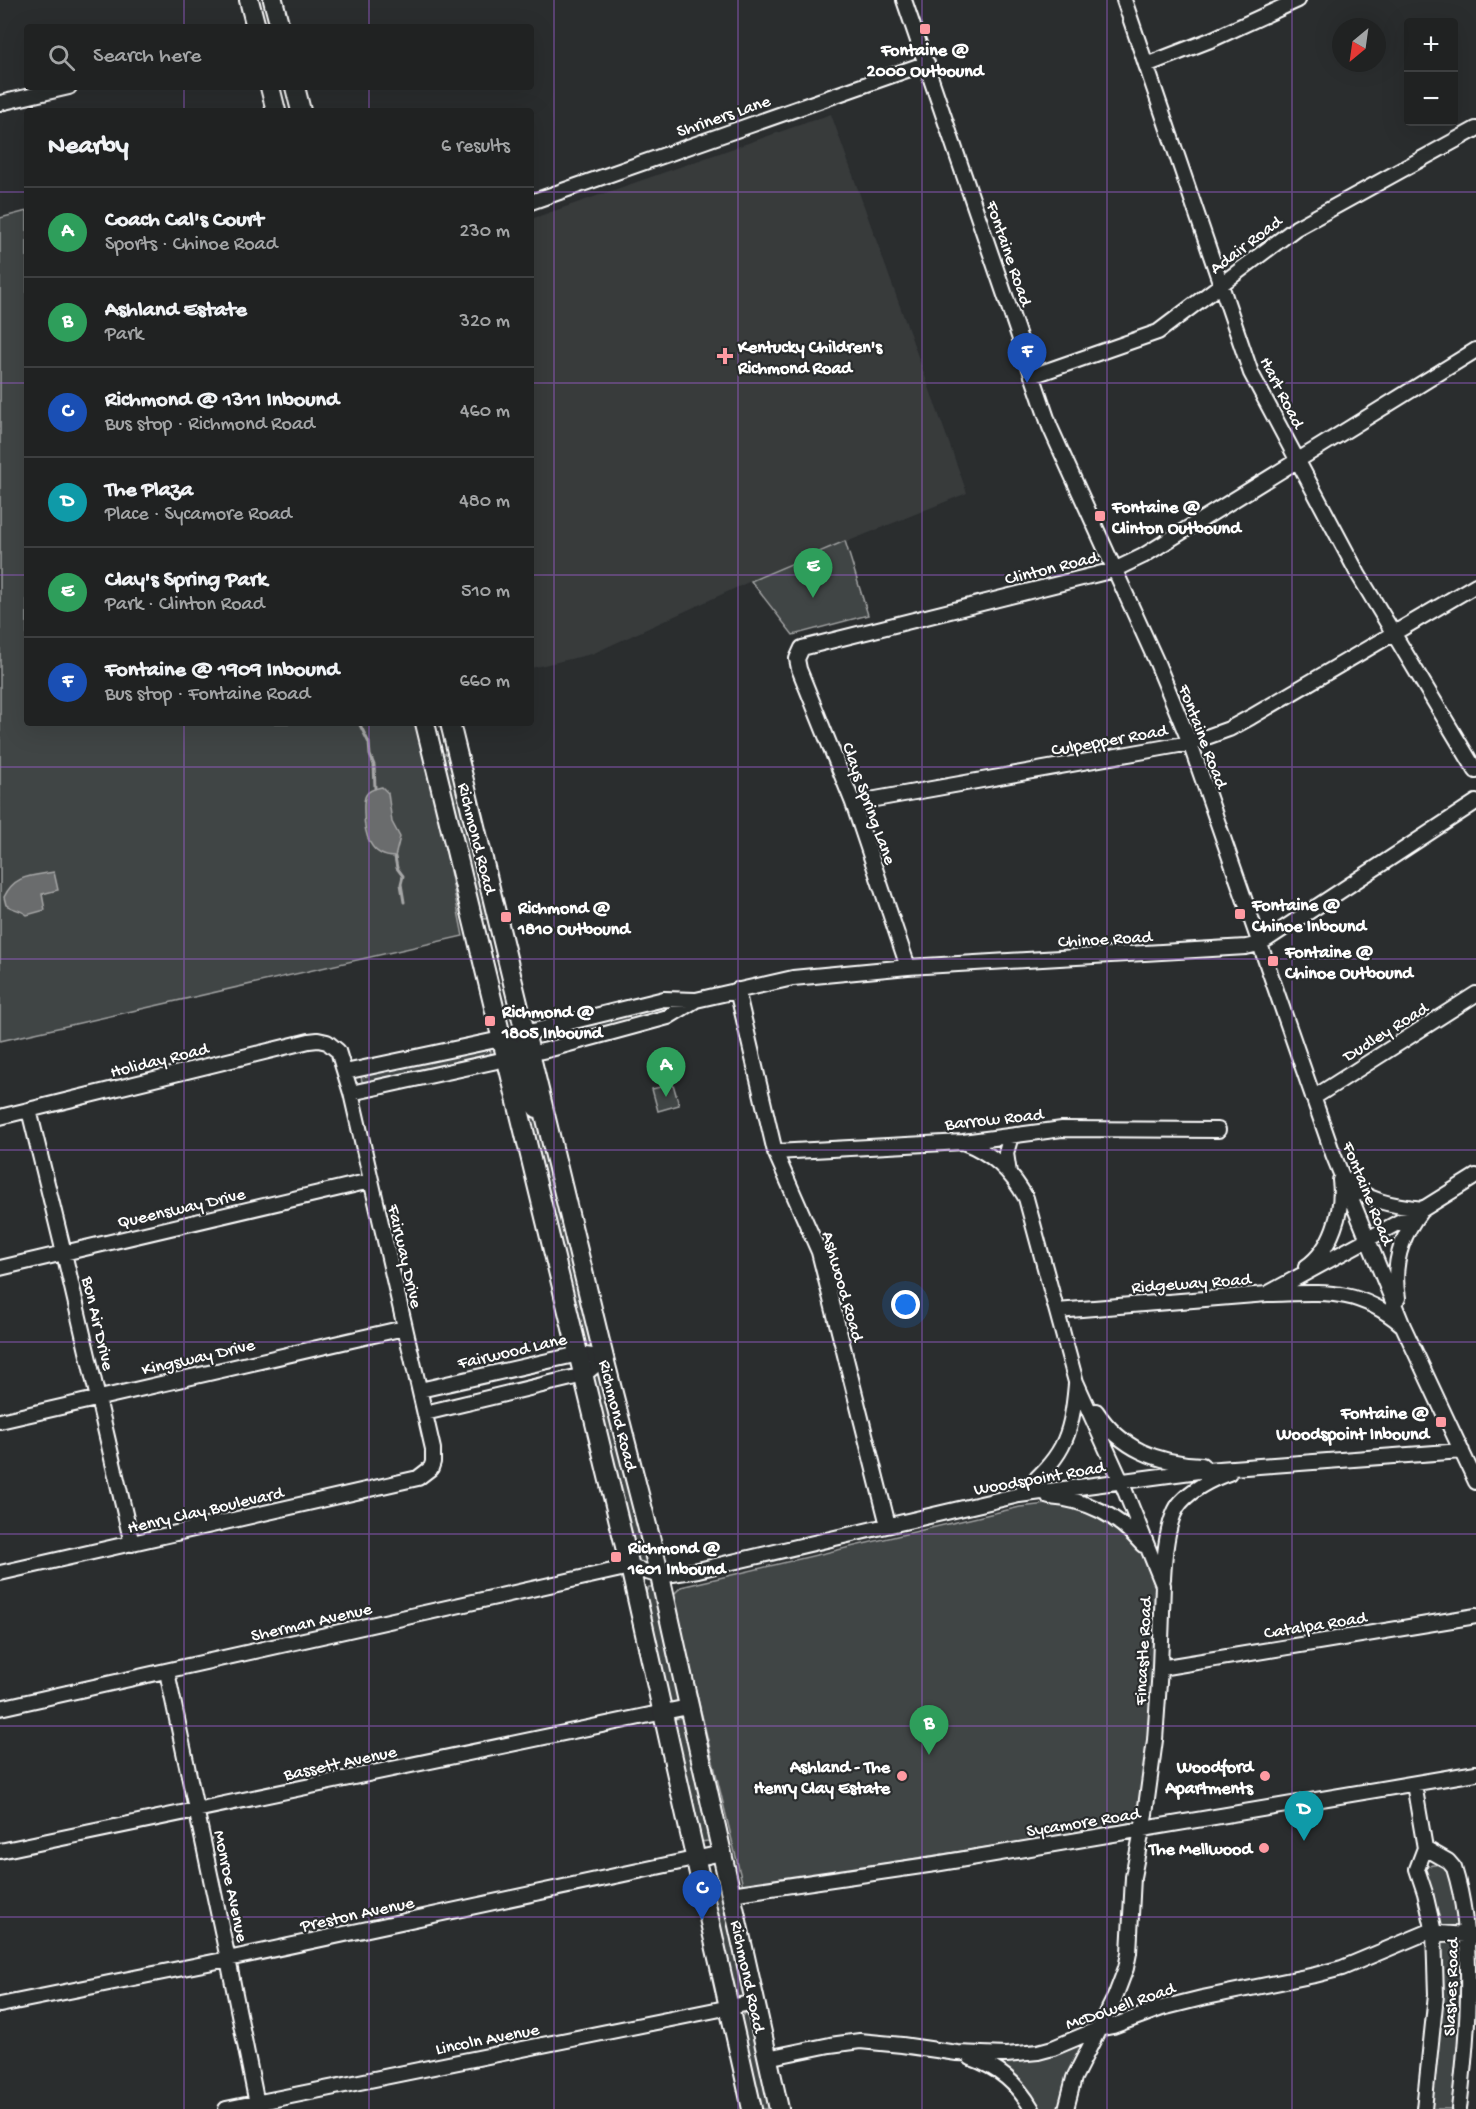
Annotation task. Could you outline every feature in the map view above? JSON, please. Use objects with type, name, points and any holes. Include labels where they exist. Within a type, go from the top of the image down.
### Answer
[{"type":"main road","points":[[249,0],[255,24]]},
{"type":"main road","points":[[273,0],[279,24]]},
{"type":"main road","points":[[271,90],[275,108]]},
{"type":"main road","points":[[296,90],[300,108]]},
{"type":"main road","name":"Richmond Road","points":[[426,726],[475,928],[516,1045],[526,1085],[552,1137],[604,1358],[660,1576],[779,2109]]},
{"type":"main road","name":"Richmond Road","points":[[451,726],[579,1354],[630,1567],[752,2109]]},
{"type":"street","name":"Fontaine Road","points":[[904,0],[1032,376],[1061,452],[1157,663],[1190,743],[1339,1169],[1403,1326],[1476,1482]]},
{"type":"street","name":"Hart Road","points":[[1124,0],[1251,373],[1358,574],[1476,771]]},
{"type":"street","points":[[1146,65],[1213,39],[1298,0]]},
{"type":"street","name":"Shriners Lane","points":[[534,201],[927,63]]},
{"type":"street","points":[[0,103],[56,90]]},
{"type":"street","name":"Adair Road","points":[[1032,376],[1158,332],[1296,228],[1476,129]]},
{"type":"street","name":"Clinton Road","points":[[798,653],[802,648],[1114,570],[1143,556],[1476,350]]},
{"type":"street","name":"Culpepper Road","points":[[853,803],[1190,743],[1229,729],[1476,585]]},
{"type":"street","name":"Clays Spring Lane","points":[[798,653],[797,659],[801,672],[853,803],[908,967]]},
{"type":"street","name":"Chinoe Road","points":[[516,1045],[664,999],[696,999],[793,978],[908,967],[1231,949],[1259,944],[1476,802]]},
{"type":"street","name":"Ashwood Road","points":[[737,990],[775,1152],[819,1252],[888,1525]]},
{"type":"street","name":"Dudley Road","points":[[1313,1098],[1476,994]]},
{"type":"street","name":"Chinoe Road","points":[[516,1045],[668,1017],[696,999]]},
{"type":"street","name":"Holiday Road","points":[[0,1117],[309,1041],[327,1042]]},
{"type":"street","name":"Fairway Drive","points":[[327,1042],[341,1055],[351,1093],[433,1449],[433,1462],[428,1471],[418,1478]]},
{"type":"street","points":[[345,1072],[516,1045]]},
{"type":"street","points":[[351,1093],[516,1045]]},
{"type":"street","name":"Bon Air Drive","points":[[29,1110],[132,1545]]},
{"type":"street","name":"Barrow Road","points":[[775,1152],[963,1142],[1062,1129],[1218,1130]]},
{"type":"street","points":[[1009,1173],[1006,1153],[1011,1136]]},
{"type":"street","name":"Fincastle Road","points":[[963,1142],[984,1151],[999,1162],[1019,1186],[1030,1209],[1076,1382],[1121,1481],[1163,1585],[1153,1766],[1133,1877],[1131,1937],[1126,1968],[1115,1997],[1077,2071],[1066,2109]]},
{"type":"street","points":[[1339,1169],[1352,1185],[1371,1197],[1394,1205],[1423,1209],[1407,1232],[1397,1255],[1395,1284],[1403,1326]]},
{"type":"street","points":[[1267,1294],[1312,1263],[1328,1240],[1340,1202],[1339,1169]]},
{"type":"street","name":"Ridgeway Road","points":[[1057,1311],[1267,1294],[1423,1209],[1476,1176]]},
{"type":"street","name":"Queensway Drive","points":[[0,1268],[370,1181]]},
{"type":"street","points":[[1267,1294],[1333,1293],[1356,1298],[1384,1311],[1403,1326]]},
{"type":"street","name":"Kingsway Drive","points":[[0,1421],[404,1328]]},
{"type":"street","name":"Fairwood Lane","points":[[420,1390],[579,1354],[604,1358]]},
{"type":"street","points":[[425,1413],[584,1375],[604,1358]]},
{"type":"street","points":[[1076,1382],[1110,1430],[1135,1449],[1180,1463],[1240,1468]]},
{"type":"street","points":[[1019,1495],[1048,1467],[1063,1446],[1072,1418],[1076,1382]]},
{"type":"street","name":"Woodspoint Road","points":[[630,1567],[660,1576],[698,1570],[1019,1495],[1206,1470],[1462,1451]]},
{"type":"street","points":[[1163,1585],[1166,1546],[1178,1506],[1202,1486],[1240,1468]]},
{"type":"street","name":"Henry Clay Boulevard","points":[[0,1573],[132,1545],[418,1478]]},
{"type":"street","points":[[1019,1495],[1066,1498],[1097,1508],[1124,1525],[1153,1559]]},
{"type":"street","name":"Sherman Avenue","points":[[0,1708],[630,1567]]},
{"type":"street","name":"Catalpa Road","points":[[1160,1668],[1476,1616]]},
{"type":"street","name":"Monroe Avenue","points":[[168,1672],[257,2106]]},
{"type":"street","name":"Bassett Avenue","points":[[0,1851],[688,1707]]},
{"type":"street","name":"Sycamore Road","points":[[731,1894],[946,1863],[1476,1773]]},
{"type":"street","points":[[1414,1784],[1425,1848],[1424,1856],[1418,1865]]},
{"type":"street","name":"Slashes Road","points":[[1425,1848],[1450,1863],[1457,1876],[1474,1935],[1469,2011],[1458,2109]]},
{"type":"street","name":"Preston Avenue","points":[[0,2005],[228,1959],[722,1853]]},
{"type":"street","points":[[1418,1865],[1437,1858],[1443,1859]]},
{"type":"street","name":"Slashes Road","points":[[1418,1865],[1417,1873],[1425,1893],[1434,1932],[1436,1995],[1424,2109]]},
{"type":"street","name":"McDowell Road","points":[[767,2058],[830,2044],[860,2041],[957,2053],[1005,2055],[1038,2052],[1098,2029],[1113,2026],[1140,2014],[1202,1998],[1316,1975],[1381,1952],[1421,1934],[1434,1932],[1474,1935]]},
{"type":"street","name":"Lincoln Avenue","points":[[226,2109],[257,2106],[754,2002]]},
{"type":"street","points":[[957,2053],[988,2064],[1001,2072],[1014,2084],[1032,2109]]},
{"type":"shaded area","name":"Kentucky Children's Richmond Road","points":[[831,114],[967,493],[751,581],[592,654],[534,667],[534,218]]},
{"type":"shaded area","points":[[24,212],[24,726],[419,726],[429,765],[463,936],[0,1041],[0,218]]},
{"type":"shaded area","points":[[845,541],[868,615],[793,635],[751,581]]},
{"type":"shaded area","points":[[449,753],[489,918],[485,919],[480,917],[440,758]]},
{"type":"shaded area","points":[[382,787],[388,793],[392,822],[400,837],[395,857],[386,856],[374,849],[365,829],[365,797],[371,790]]},
{"type":"shaded area","points":[[54,872],[58,890],[42,894],[45,910],[27,915],[6,905],[4,897],[13,884],[25,877]]},
{"type":"shaded area","points":[[661,1006],[662,1013],[550,1043],[547,1042],[544,1033]]},
{"type":"shaded area","points":[[488,1045],[491,1052],[489,1056],[363,1085],[361,1077],[365,1073]]},
{"type":"shaded area","points":[[514,1063],[548,1146],[595,1350],[587,1350]]},
{"type":"shaded area","points":[[673,1084],[679,1105],[658,1111],[652,1089]]},
{"type":"shaded area","points":[[600,1370],[648,1558],[644,1564],[636,1560],[591,1379],[593,1371]]},
{"type":"shaded area","points":[[1047,1504],[1082,1508],[1111,1523],[1140,1550],[1155,1584],[1154,1687],[1138,1823],[743,1886],[673,1595],[681,1587],[1020,1507]]},
{"type":"shaded area","points":[[649,1587],[654,1587],[680,1703],[674,1704],[668,1699],[644,1594]]},
{"type":"shaded area","points":[[681,1717],[686,1720],[709,1841],[699,1842],[674,1723],[675,1719]]},
{"type":"shaded area","points":[[1445,1864],[1447,1867],[1462,1922],[1459,1929],[1441,1926],[1437,1918],[1424,1870],[1428,1866]]},
{"type":"shaded area","points":[[714,1877],[721,1879],[749,1993],[745,1999],[736,1999],[710,1885],[710,1880]]},
{"type":"shaded area","points":[[1447,1937],[1466,1943],[1455,2109],[1428,2109],[1442,1970],[1442,1941]]},
{"type":"shaded area","points":[[745,2013],[749,2014],[774,2109],[759,2109],[740,2018]]},
{"type":"shaded area","points":[[1087,2040],[1063,2109],[1039,2109],[1019,2080],[990,2060],[1040,2058]]},
{"type":"waterway","points":[[360,726],[369,743],[374,765],[375,788]]},
{"type":"waterway","points":[[395,857],[397,868],[403,876],[401,884],[404,902]]},
{"type":"place","name":"Fontaine @ 2000 Outbound","points":[[925,29]]},
{"type":"place","name":"Kentucky Children's Richmond Road","points":[[725,356]]},
{"type":"place","name":"Fontaine @ 1909 Inbound","points":[[1027,383]]},
{"type":"place","name":"Fontaine @ Clinton Outbound","points":[[1100,516]]},
{"type":"place","name":"Clay's Spring Park","points":[[813,598]]},
{"type":"place","name":"Fontaine @ Chinoe Inbound","points":[[1240,914]]},
{"type":"place","name":"Richmond @ 1810 Outbound","points":[[506,917]]},
{"type":"place","name":"Fontaine @ Chinoe Outbound","points":[[1273,961]]},
{"type":"place","name":"Richmond @ 1805 Inbound","points":[[490,1021]]},
{"type":"place","name":"Coach Cal's Court","points":[[666,1097]]},
{"type":"place","name":"Fontaine @ Woodspoint Inbound","points":[[1441,1422]]},
{"type":"place","name":"Richmond @ 1601 Inbound","points":[[616,1557]]},
{"type":"place","name":"Ashland Estate","points":[[929,1755]]},
{"type":"place","name":"Ashland - The Henry Clay Estate","points":[[902,1776]]},
{"type":"place","name":"Woodford Apartments","points":[[1265,1776]]},
{"type":"place","name":"The Plaza","points":[[1304,1841]]},
{"type":"place","name":"The Mellwood","points":[[1264,1848]]},
{"type":"place","name":"Richmond @ 1311 Inbound","points":[[702,1920]]}]
